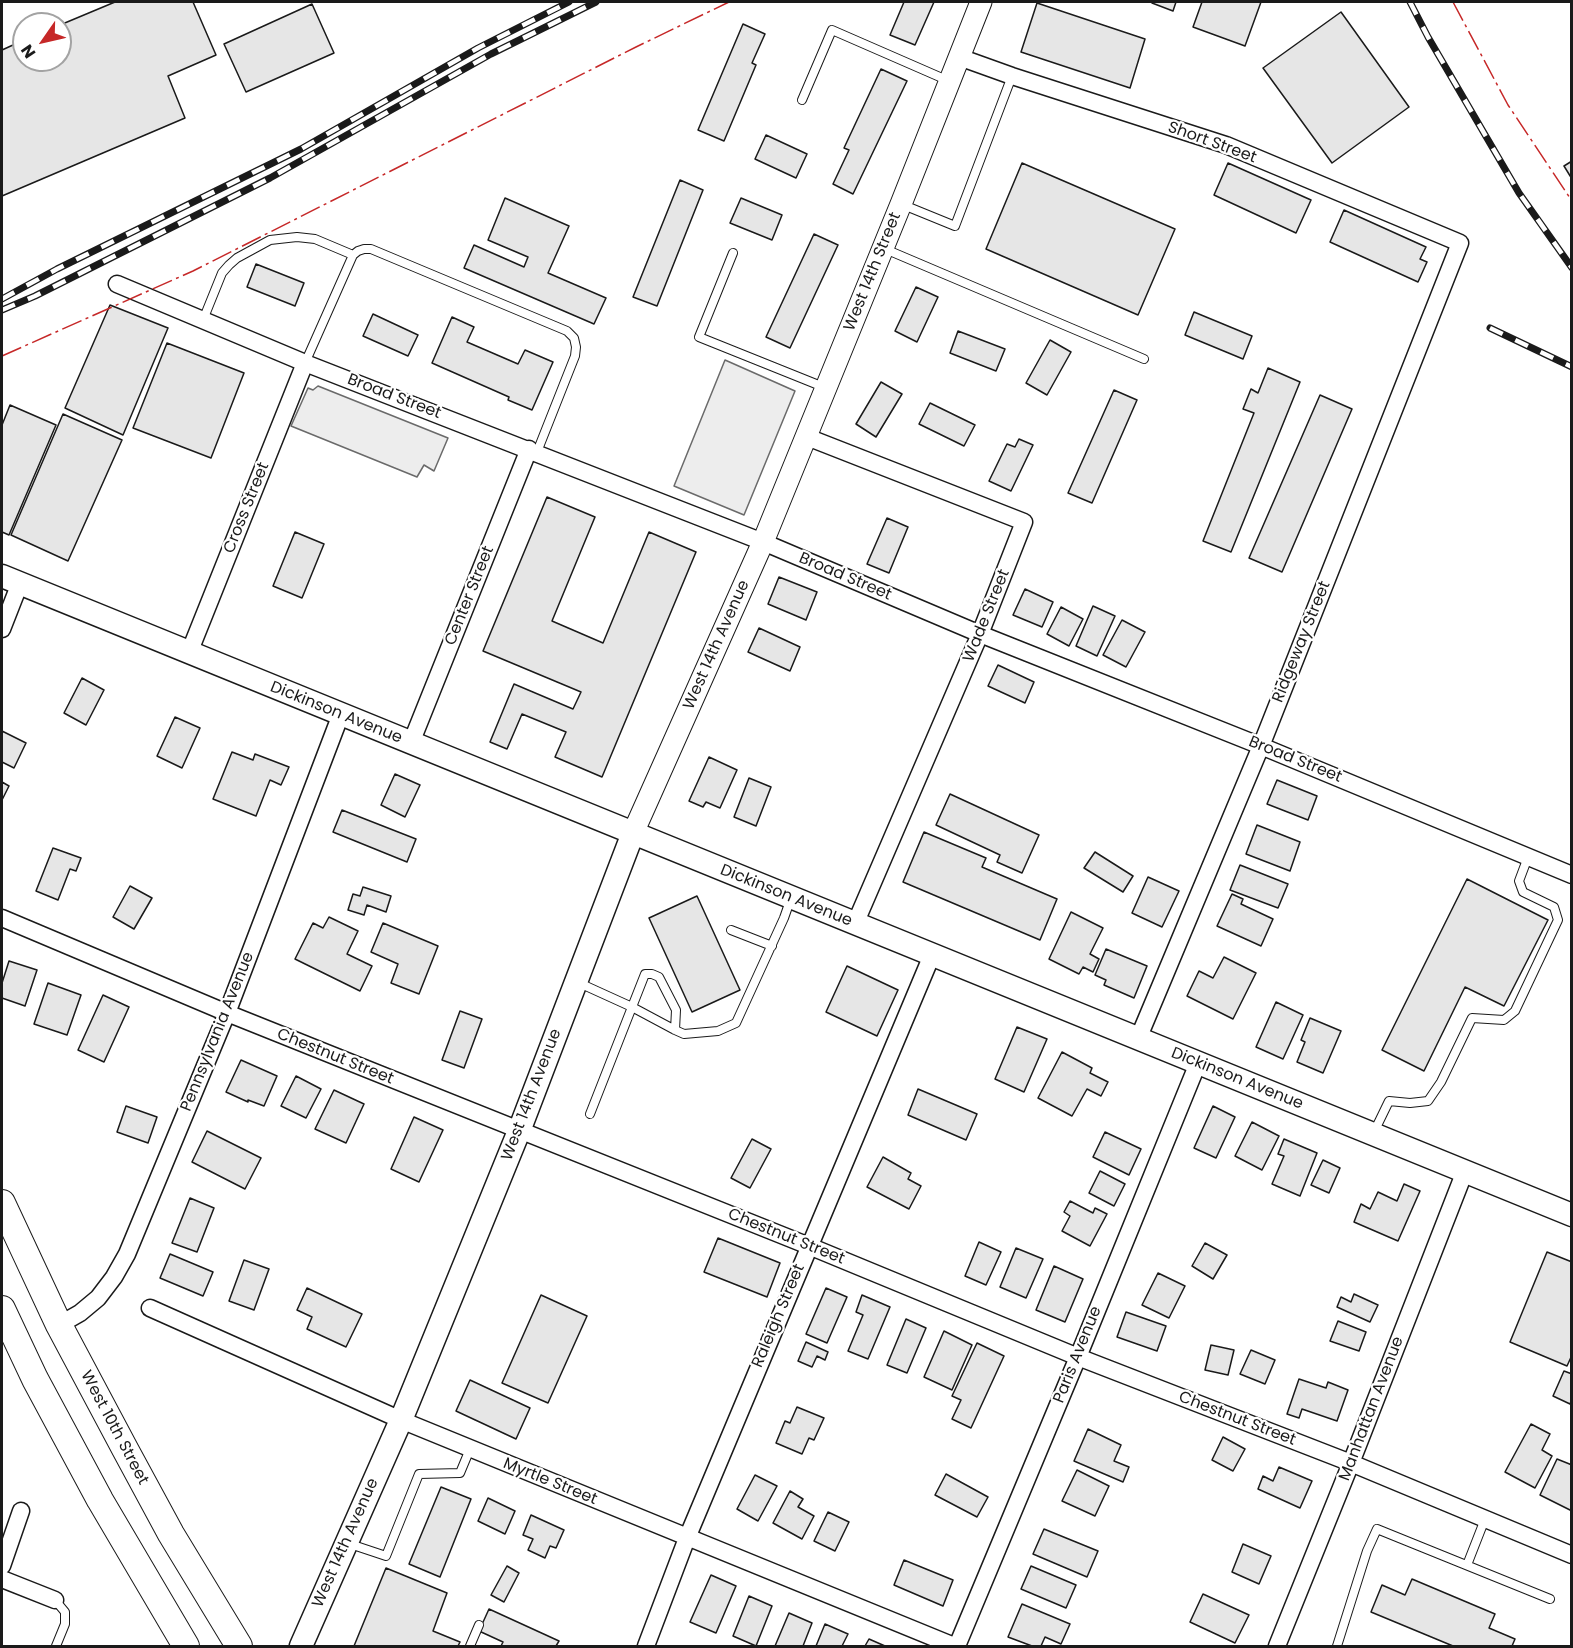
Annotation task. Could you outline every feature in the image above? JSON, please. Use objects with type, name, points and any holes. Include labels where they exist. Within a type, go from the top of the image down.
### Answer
[{"type":"main road","name":"Dickinson Avenue","points":[[11,580],[1572,1215]]},
{"type":"main road","name":"West 14th Avenue","points":[[301,1647],[401,1420],[519,1131],[633,833]]},
{"type":"main road","name":"West 10th Street","points":[[2,1203],[59,1325],[171,1534],[239,1647]]},
{"type":"main road","points":[[2,1309],[35,1379],[100,1500],[186,1647]]},
{"type":"street","name":"West 14th Street","points":[[762,542],[807,437],[981,2]]},
{"type":"street","name":"Short Street","points":[[959,57],[1226,145],[1460,243]]},
{"type":"street","name":"Ridgeway Street","points":[[1138,1039],[1261,746],[1460,243]]},
{"type":"street","name":"Broad Street","points":[[117,284],[305,363],[762,542],[981,634],[1261,746],[1572,875]]},
{"type":"street","name":"Cross Street","points":[[189,653],[305,363]]},
{"type":"street","name":"Wade Street","points":[[807,437],[1024,522],[981,634],[855,924]]},
{"type":"street","name":"Center Street","points":[[411,743],[533,451]]},
{"type":"street","name":"West 14th Avenue","points":[[633,833],[762,542]]},
{"type":"street","points":[[2,629],[11,580]]},
{"type":"street","name":"Pennsylvania Avenue","points":[[59,1325],[80,1313],[98,1298],[114,1277],[127,1254],[227,1013],[341,714]]},
{"type":"street","name":"Chestnut Street","points":[[2,918],[227,1013],[809,1246],[1078,1357],[1351,1463],[1572,1556]]},
{"type":"street","name":"Raleigh Street","points":[[646,1647],[687,1538],[932,955]]},
{"type":"street","name":"Paris Avenue","points":[[955,1647],[1078,1357],[1198,1063]]},
{"type":"street","name":"Manhattan Avenue","points":[[1277,1647],[1465,1172]]},
{"type":"street","name":"Myrtle Street","points":[[150,1308],[401,1420],[955,1647]]},
{"type":"street","points":[[2,1566],[21,1511]]},
{"type":"street","points":[[2,1579],[55,1600]]},
{"type":"lane","points":[[801,100],[832,30],[949,81]]},
{"type":"lane","points":[[901,204],[955,226],[1012,76]]},
{"type":"lane","points":[[203,320],[222,273],[237,258],[270,240],[297,237],[315,239],[353,255]]},
{"type":"lane","points":[[883,248],[1144,358]]},
{"type":"lane","points":[[305,363],[353,255],[358,251],[371,249],[567,331],[574,338],[575,356],[533,451]]},
{"type":"lane","points":[[733,253],[699,337],[826,388]]},
{"type":"lane","points":[[1372,1134],[1389,1101],[1410,1103],[1428,1101],[1441,1082],[1472,1018],[1504,1020],[1515,1011],[1558,920],[1554,908],[1522,892],[1520,882],[1528,857]]},
{"type":"lane","points":[[576,982],[684,1034],[718,1031],[736,1023],[772,946],[791,898]]},
{"type":"lane","points":[[731,930],[772,946]]},
{"type":"lane","points":[[591,1114],[645,974],[659,977],[676,1010],[675,1030]]},
{"type":"lane","points":[[347,1542],[386,1557],[419,1474],[460,1473],[470,1449]]},
{"type":"lane","points":[[1467,1565],[1485,1520]]},
{"type":"lane","points":[[1338,1647],[1367,1551],[1377,1529],[1550,1599]]},
{"type":"lane","points":[[55,1600],[65,1612],[65,1624],[56,1647]]},
{"type":"lane","points":[[470,1647],[479,1625]]},
{"type":"shaded area","points":[[725,360],[795,391],[744,515],[674,486]]},
{"type":"shaded area","points":[[318,386],[448,438],[434,471],[424,465],[417,477],[291,426],[308,388],[313,390]]},
{"type":"building","points":[[115,2],[193,2],[216,55],[168,76],[185,118],[2,196],[2,50],[12,45],[12,72],[72,72],[72,20]]},
{"type":"building","points":[[904,2],[934,2],[915,45],[890,35]]},
{"type":"building","points":[[1152,2],[1176,2],[1173,11]]},
{"type":"building","points":[[1202,2],[1261,2],[1245,46],[1193,27]]},
{"type":"building","points":[[1037,3],[1145,39],[1130,88],[1021,52]]},
{"type":"building","points":[[312,4],[334,53],[246,92],[224,44]]},
{"type":"building","points":[[1341,12],[1409,107],[1332,163],[1263,68]]},
{"type":"building","points":[[743,24],[765,34],[752,63],[756,65],[724,141],[698,130]]},
{"type":"building","points":[[881,69],[907,81],[853,194],[833,184],[849,150],[844,148]]},
{"type":"building","points":[[766,135],[807,154],[796,178],[755,159]]},
{"type":"building","points":[[1572,161],[1572,179],[1564,166]]},
{"type":"building","points":[[1022,163],[1175,229],[1138,315],[986,249]]},
{"type":"building","points":[[1228,163],[1311,200],[1296,233],[1214,195]]},
{"type":"building","points":[[680,180],[703,190],[657,306],[633,297]]},
{"type":"building","points":[[505,198],[569,226],[548,273],[606,298],[594,324],[464,268],[474,245],[524,267],[528,257],[488,240]]},
{"type":"building","points":[[741,198],[782,215],[772,240],[730,223]]},
{"type":"building","points":[[1344,210],[1426,247],[1420,259],[1427,262],[1418,282],[1330,242]]},
{"type":"building","points":[[814,234],[838,245],[790,348],[766,337]]},
{"type":"building","points":[[256,264],[304,283],[295,306],[247,287]]},
{"type":"building","points":[[916,287],[938,297],[917,342],[895,331]]},
{"type":"building","points":[[110,305],[168,328],[123,435],[65,408]]},
{"type":"building","points":[[1194,312],[1252,336],[1243,359],[1185,335]]},
{"type":"building","points":[[373,314],[418,335],[408,356],[363,336]]},
{"type":"building","points":[[452,317],[474,327],[467,342],[518,364],[525,350],[553,362],[532,410],[508,400],[509,397],[432,363]]},
{"type":"building","points":[[958,331],[1005,349],[996,371],[950,353]]},
{"type":"building","points":[[1050,340],[1071,352],[1047,395],[1026,383]]},
{"type":"building","points":[[167,343],[244,373],[211,458],[133,428]]},
{"type":"building","points":[[1268,368],[1300,382],[1231,552],[1203,541],[1254,413],[1243,409],[1251,389],[1258,393]]},
{"type":"building","points":[[881,382],[902,394],[876,437],[856,424]]},
{"type":"building","points":[[1114,390],[1137,400],[1092,503],[1068,493]]},
{"type":"building","points":[[1320,395],[1352,409],[1282,572],[1249,558]]},
{"type":"building","points":[[930,403],[975,425],[964,446],[919,424]]},
{"type":"building","points":[[10,405],[56,425],[9,535],[2,532],[2,425]]},
{"type":"building","points":[[63,414],[122,440],[68,561],[11,535]]},
{"type":"building","points":[[1019,439],[1033,445],[1011,491],[989,481],[1007,444],[1015,447]]},
{"type":"building","points":[[547,497],[595,517],[552,621],[603,643],[649,532],[696,552],[602,777],[555,757],[566,732],[522,714],[507,749],[490,742],[514,684],[573,709],[581,692],[483,651]]},
{"type":"building","points":[[887,518],[908,527],[889,573],[867,564]]},
{"type":"building","points":[[295,532],[324,544],[302,598],[273,586]]},
{"type":"building","points":[[779,577],[817,592],[806,620],[768,604]]},
{"type":"building","points":[[1025,589],[1053,602],[1042,627],[1013,615]]},
{"type":"building","points":[[1093,606],[1115,616],[1097,656],[1076,646]]},
{"type":"building","points":[[1061,607],[1083,619],[1069,646],[1047,634]]},
{"type":"building","points":[[1122,620],[1145,632],[1126,667],[1103,655]]},
{"type":"building","points":[[759,628],[800,647],[790,671],[748,652]]},
{"type":"building","points":[[998,665],[1034,682],[1025,703],[988,686]]},
{"type":"building","points":[[82,678],[104,690],[86,725],[64,713]]},
{"type":"building","points":[[175,717],[200,728],[182,768],[157,756]]},
{"type":"building","points":[[2,731],[26,743],[14,768],[2,762]]},
{"type":"building","points":[[232,752],[253,760],[255,754],[289,767],[281,785],[270,780],[256,816],[213,799]]},
{"type":"building","points":[[709,757],[737,770],[720,808],[706,802],[703,807],[689,801]]},
{"type":"building","points":[[395,774],[420,785],[405,817],[381,805]]},
{"type":"building","points":[[749,778],[771,787],[756,826],[734,817]]},
{"type":"building","points":[[1277,780],[1317,796],[1308,820],[1267,804]]},
{"type":"building","points":[[2,782],[9,786],[2,800]]},
{"type":"building","points":[[950,794],[1039,835],[1022,873],[997,862],[1000,855],[936,825]]},
{"type":"building","points":[[342,810],[416,839],[407,862],[333,832]]},
{"type":"building","points":[[1257,825],[1300,842],[1290,871],[1246,854]]},
{"type":"building","points":[[924,832],[986,858],[982,867],[1057,899],[1040,940],[903,882]]},
{"type":"building","points":[[53,848],[81,858],[76,871],[70,869],[58,900],[36,891]]},
{"type":"building","points":[[1095,852],[1133,876],[1123,892],[1084,868]]},
{"type":"building","points":[[1240,865],[1288,884],[1278,908],[1230,890]]},
{"type":"building","points":[[1148,877],[1179,891],[1162,927],[1132,913]]},
{"type":"building","points":[[1467,879],[1548,920],[1504,1006],[1465,987],[1424,1071],[1382,1050]]},
{"type":"building","points":[[130,886],[152,898],[134,929],[113,917]]},
{"type":"building","points":[[363,887],[391,896],[386,912],[367,905],[364,915],[348,910],[353,894],[360,896]]},
{"type":"building","points":[[1232,894],[1243,899],[1241,904],[1273,919],[1261,946],[1217,926]]},
{"type":"building","points":[[697,896],[740,990],[692,1012],[649,918]]},
{"type":"building","points":[[1071,912],[1103,928],[1090,954],[1099,959],[1093,972],[1083,967],[1079,974],[1049,959]]},
{"type":"building","points":[[329,917],[358,931],[347,954],[372,966],[360,991],[295,959],[313,923],[323,928]]},
{"type":"building","points":[[383,923],[438,946],[419,994],[391,983],[398,964],[371,952]]},
{"type":"building","points":[[1106,949],[1147,966],[1134,998],[1104,985],[1106,980],[1095,975]]},
{"type":"building","points":[[1224,957],[1256,973],[1233,1019],[1187,996],[1199,971],[1213,978]]},
{"type":"building","points":[[9,961],[37,970],[25,1006],[2,998],[2,983]]},
{"type":"building","points":[[847,966],[898,990],[877,1036],[826,1012]]},
{"type":"building","points":[[48,983],[81,995],[67,1035],[34,1024]]},
{"type":"building","points":[[103,995],[129,1007],[104,1062],[78,1050]]},
{"type":"building","points":[[1276,1002],[1303,1015],[1283,1059],[1256,1047]]},
{"type":"building","points":[[460,1011],[482,1019],[464,1068],[442,1060]]},
{"type":"building","points":[[1310,1018],[1341,1031],[1323,1073],[1297,1062],[1305,1042],[1301,1040]]},
{"type":"building","points":[[1017,1027],[1047,1039],[1024,1092],[995,1079]]},
{"type":"building","points":[[1062,1052],[1092,1068],[1090,1073],[1108,1082],[1101,1096],[1087,1089],[1072,1116],[1038,1098]]},
{"type":"building","points":[[241,1060],[277,1076],[264,1106],[226,1092]]},
{"type":"building","points":[[296,1076],[321,1089],[306,1118],[281,1106]]},
{"type":"building","points":[[918,1089],[977,1114],[966,1140],[908,1115]]},
{"type":"building","points":[[334,1090],[364,1104],[346,1143],[315,1129]]},
{"type":"building","points":[[126,1106],[157,1117],[148,1143],[117,1132]]},
{"type":"building","points":[[1213,1106],[1235,1117],[1216,1158],[1194,1148]]},
{"type":"building","points":[[414,1117],[443,1130],[419,1182],[391,1169]]},
{"type":"building","points":[[1252,1122],[1279,1136],[1262,1170],[1235,1156]]},
{"type":"building","points":[[207,1131],[261,1158],[245,1189],[192,1162]]},
{"type":"building","points":[[1105,1132],[1141,1149],[1129,1175],[1093,1157]]},
{"type":"building","points":[[752,1139],[771,1149],[750,1188],[731,1178]]},
{"type":"building","points":[[1284,1139],[1317,1153],[1300,1196],[1272,1184],[1284,1156],[1278,1154]]},
{"type":"building","points":[[883,1157],[911,1173],[908,1179],[921,1186],[909,1209],[867,1187]]},
{"type":"building","points":[[1323,1160],[1340,1168],[1329,1193],[1311,1185]]},
{"type":"building","points":[[1100,1171],[1125,1184],[1114,1206],[1089,1193]]},
{"type":"building","points":[[1404,1184],[1420,1191],[1398,1241],[1354,1222],[1361,1204],[1370,1209],[1378,1192],[1397,1201]]},
{"type":"building","points":[[190,1198],[214,1208],[197,1252],[172,1243]]},
{"type":"building","points":[[1070,1201],[1093,1213],[1095,1208],[1107,1214],[1090,1246],[1062,1231],[1070,1216],[1064,1212]]},
{"type":"building","points":[[718,1238],[780,1263],[767,1297],[704,1272]]},
{"type":"building","points":[[979,1242],[1001,1252],[986,1285],[965,1276]]},
{"type":"building","points":[[1205,1243],[1227,1255],[1213,1279],[1192,1266]]},
{"type":"building","points":[[1016,1248],[1043,1259],[1026,1298],[1000,1287]]},
{"type":"building","points":[[1547,1252],[1572,1262],[1572,1355],[1567,1366],[1510,1342]]},
{"type":"building","points":[[170,1254],[213,1272],[203,1296],[160,1278]]},
{"type":"building","points":[[244,1260],[269,1269],[254,1310],[229,1301]]},
{"type":"building","points":[[1054,1266],[1083,1279],[1065,1322],[1036,1310]]},
{"type":"building","points":[[1158,1273],[1185,1286],[1169,1318],[1142,1305]]},
{"type":"building","points":[[307,1288],[362,1314],[346,1347],[307,1329],[312,1317],[297,1310]]},
{"type":"building","points":[[826,1288],[847,1297],[827,1343],[806,1334]]},
{"type":"building","points":[[1354,1294],[1378,1305],[1370,1322],[1337,1307],[1341,1297],[1351,1302]]},
{"type":"building","points":[[541,1295],[587,1316],[548,1403],[502,1383]]},
{"type":"building","points":[[862,1295],[890,1307],[868,1359],[848,1351],[863,1315],[856,1312]]},
{"type":"building","points":[[1126,1312],[1166,1326],[1157,1351],[1117,1337]]},
{"type":"building","points":[[906,1319],[926,1328],[907,1373],[887,1365]]},
{"type":"building","points":[[1338,1321],[1366,1332],[1359,1351],[1330,1341]]},
{"type":"building","points":[[944,1331],[972,1345],[952,1390],[924,1377]]},
{"type":"building","points":[[806,1342],[828,1352],[825,1360],[817,1356],[812,1367],[798,1361]]},
{"type":"building","points":[[977,1343],[1004,1356],[971,1428],[952,1419],[961,1400],[952,1396]]},
{"type":"building","points":[[1211,1345],[1234,1350],[1228,1375],[1205,1370]]},
{"type":"building","points":[[1251,1350],[1275,1360],[1265,1384],[1240,1374]]},
{"type":"building","points":[[1564,1371],[1572,1374],[1570,1404],[1553,1396]]},
{"type":"building","points":[[1299,1379],[1326,1388],[1328,1382],[1348,1390],[1337,1421],[1302,1409],[1299,1418],[1287,1414]]},
{"type":"building","points":[[470,1380],[530,1408],[516,1439],[456,1411]]},
{"type":"building","points":[[797,1407],[824,1418],[814,1440],[809,1438],[802,1454],[776,1443],[785,1421],[790,1423]]},
{"type":"building","points":[[1531,1424],[1550,1434],[1542,1450],[1552,1456],[1535,1488],[1505,1472]]},
{"type":"building","points":[[1088,1429],[1121,1445],[1114,1461],[1129,1467],[1123,1482],[1074,1461]]},
{"type":"building","points":[[1223,1437],[1245,1449],[1233,1471],[1212,1460]]},
{"type":"building","points":[[1557,1459],[1572,1465],[1572,1511],[1540,1495]]},
{"type":"building","points":[[1279,1467],[1312,1481],[1300,1508],[1258,1489],[1263,1476],[1273,1481]]},
{"type":"building","points":[[1077,1470],[1109,1486],[1095,1516],[1062,1501]]},
{"type":"building","points":[[946,1474],[988,1497],[977,1517],[935,1495]]},
{"type":"building","points":[[755,1475],[777,1486],[758,1521],[737,1509]]},
{"type":"building","points":[[441,1487],[471,1499],[440,1577],[409,1564]]},
{"type":"building","points":[[790,1491],[803,1499],[798,1507],[814,1516],[802,1539],[773,1523]]},
{"type":"building","points":[[488,1498],[515,1511],[505,1534],[478,1521]]},
{"type":"building","points":[[828,1512],[849,1522],[835,1551],[814,1541]]},
{"type":"building","points":[[531,1515],[564,1530],[556,1548],[550,1546],[545,1558],[528,1550],[533,1539],[523,1535]]},
{"type":"building","points":[[1044,1529],[1098,1551],[1087,1577],[1033,1554]]},
{"type":"building","points":[[1243,1544],[1271,1556],[1259,1584],[1232,1572]]},
{"type":"building","points":[[904,1560],[953,1580],[943,1606],[894,1585]]},
{"type":"building","points":[[507,1566],[519,1573],[504,1602],[491,1595]]},
{"type":"building","points":[[1031,1566],[1076,1585],[1066,1608],[1021,1589]]},
{"type":"building","points":[[386,1568],[447,1593],[433,1631],[460,1642],[458,1646],[354,1646]]},
{"type":"building","points":[[711,1575],[736,1586],[716,1633],[690,1622]]},
{"type":"building","points":[[1412,1579],[1495,1614],[1489,1628],[1515,1639],[1512,1646],[1453,1646],[1371,1612],[1382,1585],[1405,1595]]},
{"type":"building","points":[[1203,1594],[1249,1615],[1235,1643],[1190,1622]]},
{"type":"building","points":[[749,1596],[772,1606],[756,1646],[733,1636]]},
{"type":"building","points":[[1022,1604],[1070,1624],[1061,1644],[1045,1637],[1041,1646],[1032,1646],[1008,1637]]},
{"type":"building","points":[[489,1609],[559,1641],[556,1646],[501,1646],[503,1642],[479,1631]]},
{"type":"building","points":[[789,1613],[812,1623],[803,1646],[775,1646]]},
{"type":"building","points":[[825,1624],[848,1634],[842,1646],[816,1646]]},
{"type":"building","points":[[869,1639],[885,1646],[865,1646]]},
{"type":"railway","points":[[2,299],[57,269],[301,149],[478,48],[569,2]]},
{"type":"railway","points":[[2,310],[35,296],[270,178],[491,54],[596,2]]},
{"type":"railway","points":[[1410,2],[1519,193],[1572,268]]},
{"type":"railway","points":[[1490,328],[1572,367]]},
{"type":"power","points":[[2,356],[193,271],[729,2]]},
{"type":"power","points":[[1453,2],[1508,105],[1572,201]]}]
